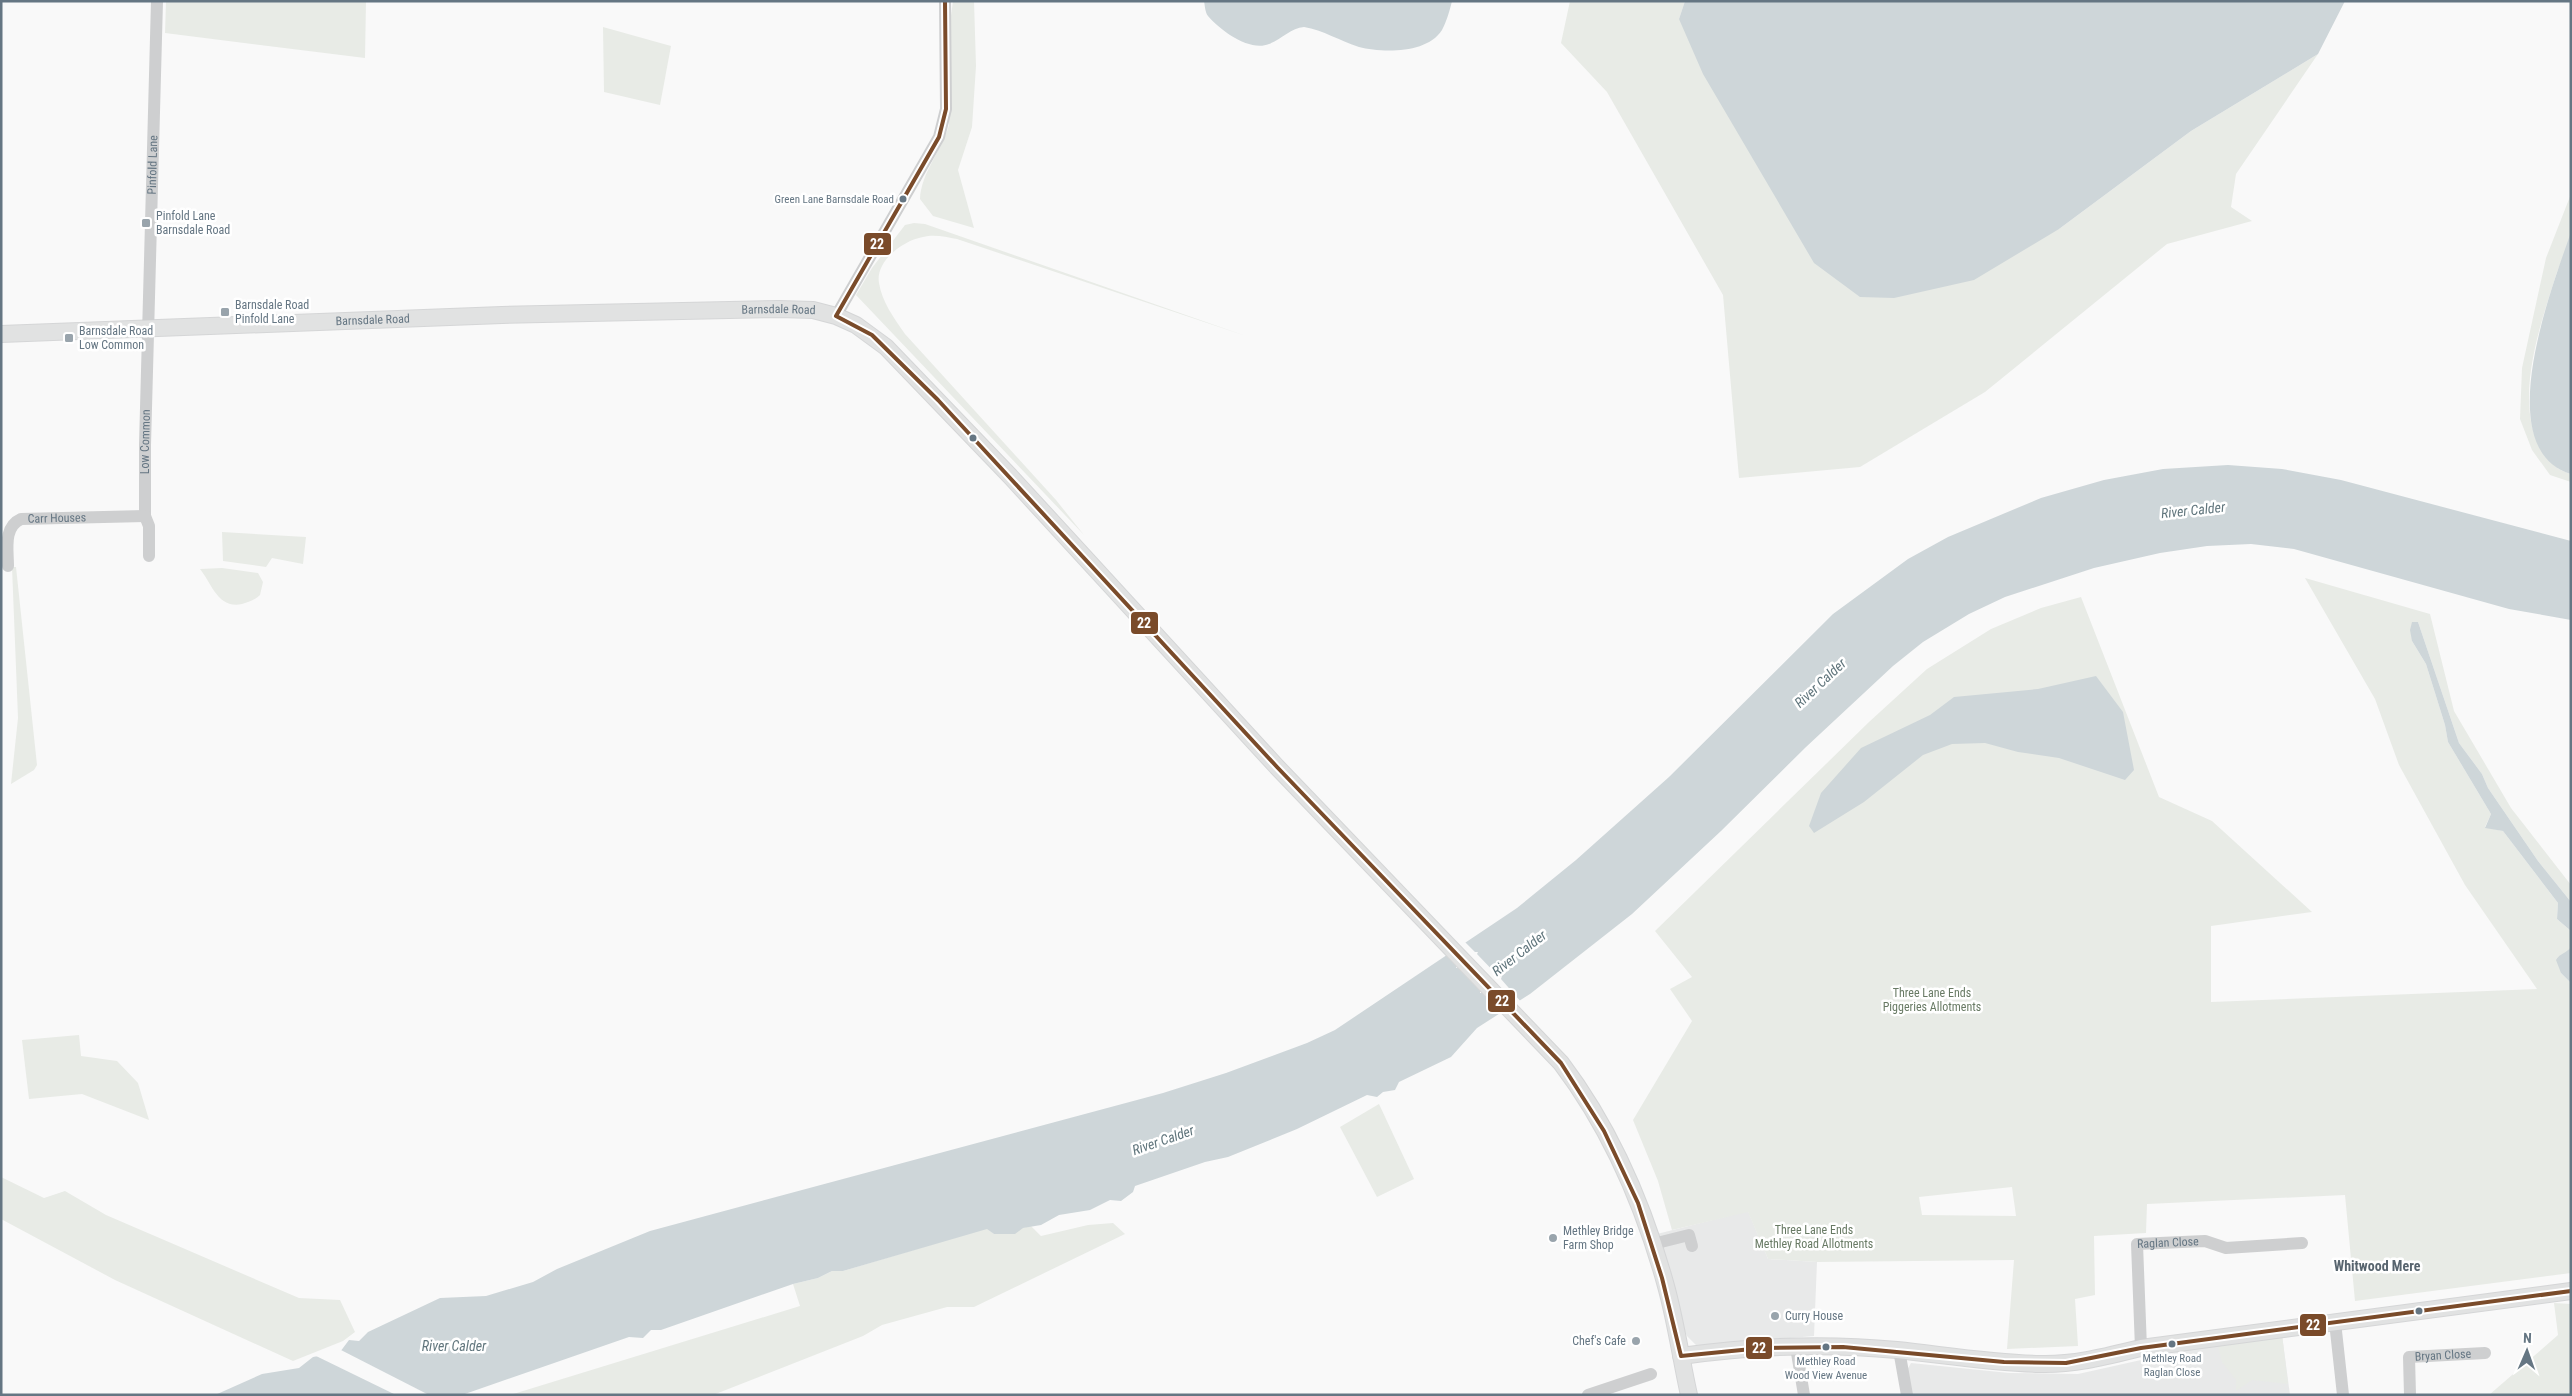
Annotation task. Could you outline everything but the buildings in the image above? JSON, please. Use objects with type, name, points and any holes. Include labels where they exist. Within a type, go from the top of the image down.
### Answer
[{"type":"main road","name":"Barnsdale Road","points":[[1,334],[502,315],[759,309],[813,310],[836,316],[872,335],[1010,476],[1277,766],[1546,1045],[1578,1085],[1610,1137],[1653,1244],[1667,1288],[1689,1395]]},
{"type":"main road","points":[[1681,1356],[1728,1350],[1796,1347],[1899,1350],[2041,1364],[2080,1362],[2141,1348],[2571,1291]]},
{"type":"street","name":"Pinfold Lane","points":[[148,327],[157,1]]},
{"type":"street","points":[[836,316],[939,137],[946,109],[945,1]]},
{"type":"street","name":"Low Common","points":[[148,327],[145,516],[149,526],[149,556]]},
{"type":"street","name":"Carr Houses","points":[[8,566],[9,533],[13,524],[21,520],[145,516]]},
{"type":"street","points":[[1653,1244],[1689,1235],[1692,1246]]},
{"type":"street","name":"Raglan Close","points":[[2141,1348],[2137,1244],[2205,1241],[2226,1248],[2302,1242]]},
{"type":"street","points":[[2335,1322],[2343,1395]]},
{"type":"street","points":[[1796,1347],[1804,1395]]},
{"type":"street","points":[[1899,1350],[1907,1395]]},
{"type":"street","name":"Bryan Close","points":[[2410,1395],[2409,1357],[2485,1353]]},
{"type":"street","points":[[1588,1395],[1651,1374]]},
{"type":"shaded area","points":[[1748,1211],[1768,1259],[1817,1262],[1814,1336],[1697,1346],[1687,1336],[1683,1327],[1657,1234]]},
{"type":"shaded area","points":[[2282,1335],[2290,1395],[1911,1395],[1906,1372],[1911,1363],[2009,1373],[2078,1374],[2186,1350]]},
{"type":"green space","points":[[166,1],[366,1],[365,58],[165,33]]},
{"type":"green space","points":[[953,1],[974,1],[976,66],[972,127],[958,170],[974,228],[933,216],[920,199],[924,180],[949,125],[950,23]]},
{"type":"green space","points":[[1570,1],[1685,1],[1679,19],[2059,229],[2191,131],[2318,54],[2236,174],[2231,207],[2252,221],[2167,244],[1985,392],[1860,467],[1739,478],[1723,295],[1607,92],[1561,43]]},
{"type":"green space","points":[[603,27],[671,46],[660,105],[604,92]]},
{"type":"green space","points":[[2571,194],[2571,232],[2537,338],[2529,386],[2529,409],[2533,431],[2542,451],[2554,466],[2571,474],[2571,482],[2550,475],[2532,450],[2520,419],[2522,368],[2546,258]]},
{"type":"green space","points":[[914,223],[925,224],[1246,336],[957,239],[927,236],[915,239],[900,247],[886,260],[879,275],[879,283],[889,310],[905,334],[1056,500],[1084,535],[856,295],[872,268],[905,225]]},
{"type":"green space","points":[[222,532],[306,537],[303,564],[272,558],[266,567],[223,561]]},
{"type":"green space","points":[[12,567],[16,567],[37,765],[34,770],[11,784],[18,718]]},
{"type":"green space","points":[[222,568],[258,573],[263,582],[260,595],[252,601],[234,605],[221,599],[200,569]]},
{"type":"green space","points":[[2305,578],[2430,614],[2454,711],[2511,808],[2571,885],[2571,902],[2538,861],[2488,788],[2482,774],[2459,743],[2418,622],[2412,641],[2426,664],[2445,725],[2448,742],[2491,814],[2485,827],[2503,831],[2558,903],[2557,919],[2571,931],[2571,947],[2561,973],[2571,983],[2571,1273],[2355,1301],[2345,1195],[2147,1204],[2146,1233],[2094,1236],[2095,1295],[2075,1299],[2078,1346],[2007,1349],[2014,1260],[1817,1262],[1768,1259],[1748,1212],[1672,1230],[1658,1181],[1633,1120],[1692,1021],[1670,989],[1692,977],[1655,931],[1869,722],[1927,669],[1991,629],[2041,608],[2081,597],[2159,797],[2212,821],[2312,912],[2211,926],[2211,1002],[2537,989],[2465,885],[2399,765],[2375,699]],"holes":[[[2012,1187],[2016,1216],[1922,1215],[1919,1197]]]},
{"type":"green space","points":[[79,1035],[81,1056],[117,1061],[138,1083],[149,1120],[82,1094],[29,1099],[22,1040]]},
{"type":"green space","points":[[1379,1104],[1414,1179],[1377,1197],[1340,1127]]},
{"type":"green space","points":[[1,1177],[44,1198],[65,1191],[106,1215],[299,1298],[340,1300],[355,1332],[343,1341],[293,1361],[115,1280],[1,1219]]},
{"type":"green space","points":[[1113,1223],[1125,1234],[974,1307],[947,1307],[882,1325],[863,1336],[713,1395],[510,1395],[800,1306],[793,1284],[818,1278],[832,1271],[843,1271],[987,1228],[994,1234],[1031,1226],[1041,1236],[1088,1225]]},
{"type":"green space","points":[[2554,1303],[2571,1304],[2571,1395],[2489,1395],[2558,1335]]},
{"type":"green space","points":[[2282,1335],[2288,1384],[2252,1380],[2236,1391],[2236,1380],[2222,1362],[2218,1346]]},
{"type":"water","points":[[1204,1],[1452,1],[1442,30],[1435,38],[1415,48],[1391,51],[1359,47],[1304,27],[1295,29],[1269,44],[1261,46],[1245,43],[1228,34],[1214,22],[1207,14]]},
{"type":"water","points":[[1685,1],[2345,1],[2318,54],[2191,131],[2059,229],[1974,280],[1894,298],[1860,297],[1814,263],[1703,74],[1679,19]]},
{"type":"water","points":[[2571,232],[2571,474],[2546,459],[2533,433],[2530,400],[2533,364],[2541,325]]},
{"type":"water","name":"River Calder","points":[[2228,465],[2282,469],[2341,480],[2571,541],[2571,620],[2509,609],[2294,549],[2251,544],[2207,546],[2160,553],[2094,568],[2005,597],[1969,614],[1923,642],[1893,666],[1632,914],[1530,994],[1477,1028],[1451,1057],[1399,1082],[1395,1090],[1383,1092],[1377,1097],[1367,1095],[1297,1129],[1228,1157],[1205,1162],[1135,1186],[1133,1192],[1121,1201],[1110,1200],[1090,1210],[1059,1215],[1041,1225],[1023,1228],[1015,1234],[994,1234],[987,1229],[843,1271],[832,1271],[818,1278],[793,1284],[661,1330],[651,1330],[643,1338],[629,1337],[462,1395],[215,1395],[262,1374],[299,1368],[313,1357],[340,1352],[349,1340],[359,1341],[368,1332],[440,1298],[486,1296],[533,1282],[557,1269],[650,1231],[1163,1093],[1226,1073],[1307,1043],[1335,1030],[1517,908],[1576,860],[1669,777],[1833,614],[1908,559],[1948,537],[2041,498],[2104,480],[2163,469]]},
{"type":"water","points":[[2412,622],[2418,622],[2459,743],[2482,774],[2488,788],[2538,861],[2571,902],[2571,931],[2557,919],[2558,903],[2503,831],[2485,828],[2491,814],[2448,742],[2445,725],[2426,664],[2412,641],[2410,630]]},
{"type":"water","points":[[2096,676],[2123,712],[2134,770],[2125,780],[2059,758],[2018,752],[1985,743],[1952,744],[1923,755],[1864,802],[1814,833],[1809,826],[1821,793],[1861,748],[1930,715],[1954,697],[2038,689]]},
{"type":"water","points":[[2571,947],[2571,983],[2561,973],[2556,960]]},
{"type":"pier","points":[[1464,941],[1475,952],[1478,952],[1477,954],[1499,977],[1502,976],[1501,979],[1522,1003],[1504,1014],[1483,993],[1480,993],[1480,989],[1459,968],[1456,968],[1457,964],[1446,952]]},
{"type":"pier","points":[[339,1349],[429,1395],[396,1395],[314,1355]]},
{"type":"transit line","name":"22","points":[[945,1],[946,109],[939,137],[836,316],[872,335],[938,400],[1277,767],[1561,1063],[1604,1131],[1638,1203],[1662,1278],[1681,1356],[1762,1348],[1843,1347],[2004,1362],[2066,1363],[2141,1348],[2571,1291]]},
{"type":"place","name":"Green Lane Barnsdale Road","points":[[903,199]]},
{"type":"place","name":"Pinfold Lane Barnsdale Road","points":[[146,223]]},
{"type":"place","name":"Barnsdale Road Pinfold Lane","points":[[225,312]]},
{"type":"place","name":"Barnsdale Road Low Common","points":[[69,338]]},
{"type":"place","name":"Methley Bridge Farm Shop","points":[[1553,1238]]},
{"type":"place","name":"Curry House","points":[[1775,1316]]},
{"type":"place","name":"Chef's Cafe","points":[[1636,1341]]},
{"type":"place","name":"Methley Road Raglan Close","points":[[2172,1344]]},
{"type":"place","name":"Methley Road Wood View Avenue","points":[[1826,1347]]},
{"type":"district","name":"Whitwood Mere","points":[[2377,1266]]},
{"type":"park label","name":"Three Lane Ends Piggeries Allotments","points":[[1932,1000]]},
{"type":"park label","name":"Three Lane Ends Methley Road Allotments","points":[[1814,1237]]}]
